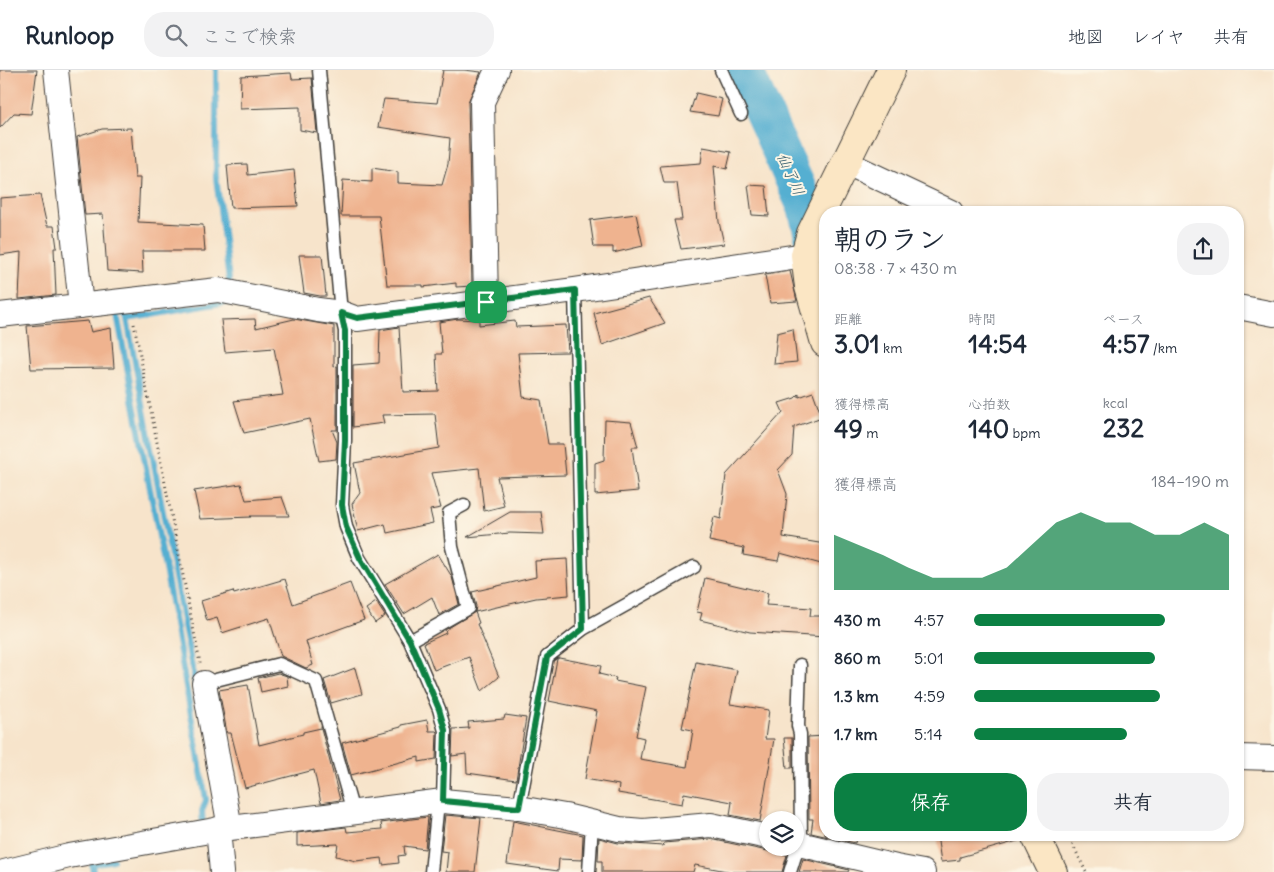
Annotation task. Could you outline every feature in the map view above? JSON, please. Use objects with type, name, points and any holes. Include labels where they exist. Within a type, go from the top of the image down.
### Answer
[{"type":"main road","points":[[823,206],[892,70]]},
{"type":"main road","points":[[819,215],[811,233],[805,255],[809,287],[819,322]]},
{"type":"main road","points":[[1037,841],[1046,869]]},
{"type":"street","points":[[56,70],[81,306]]},
{"type":"street","points":[[486,302],[482,102],[497,70]]},
{"type":"street","points":[[846,163],[935,206]]},
{"type":"street","points":[[0,315],[218,290],[341,313],[357,318],[575,290],[805,255]]},
{"type":"street","points":[[1244,307],[1274,314]]},
{"type":"street","points":[[204,683],[221,829],[222,872]]},
{"type":"street","points":[[1244,757],[1274,758]]},
{"type":"street","points":[[4,872],[69,856],[221,829],[441,801],[519,808],[565,816],[618,829],[643,831],[711,825],[759,835]]},
{"type":"street","points":[[804,845],[896,870],[923,872]]},
{"type":"lane","points":[[319,70],[341,313],[345,331],[345,440],[342,505],[346,527],[360,558],[410,641],[439,709],[445,730],[441,801],[431,872]]},
{"type":"lane","points":[[721,70],[741,114]]},
{"type":"lane","points":[[575,290],[583,629]]},
{"type":"lane","points":[[410,641],[468,608],[452,547],[449,513],[464,505]]},
{"type":"lane","points":[[519,808],[547,657],[583,629],[694,567]]},
{"type":"lane","points":[[204,683],[279,664],[316,681],[353,812]]},
{"type":"lane","points":[[799,811],[800,665]]},
{"type":"lane","points":[[589,872],[592,824]]},
{"type":"lane","points":[[790,872],[795,856]]},
{"type":"path","points":[[134,324],[204,683]]},
{"type":"path","points":[[1071,841],[1086,872]]},
{"type":"building","points":[[0,70],[37,70],[31,114],[14,113],[0,128]]},
{"type":"building","points":[[443,70],[481,72],[468,102],[472,286],[456,287],[456,283],[423,287],[423,285],[387,285],[379,216],[341,216],[343,180],[372,182],[372,168],[398,172],[398,183],[442,185],[448,164],[450,138],[378,127],[384,99],[437,103]]},
{"type":"building","points":[[291,73],[292,79],[312,78],[317,133],[300,130],[300,107],[240,109],[241,76]]},
{"type":"building","points":[[696,93],[722,99],[718,116],[690,112]]},
{"type":"building","points":[[131,128],[135,178],[140,178],[138,222],[203,225],[205,251],[142,251],[143,273],[107,271],[103,214],[85,215],[77,137],[102,129]]},
{"type":"building","points":[[703,147],[731,152],[727,169],[714,166],[719,222],[724,244],[681,249],[674,220],[682,220],[677,183],[664,183],[660,166],[701,163]]},
{"type":"building","points":[[247,164],[248,175],[294,170],[298,206],[231,208],[227,165]]},
{"type":"building","points":[[748,185],[766,186],[769,216],[752,215]]},
{"type":"building","points":[[40,195],[47,226],[54,226],[57,248],[54,248],[56,295],[19,299],[21,252],[0,255],[0,198]]},
{"type":"building","points":[[636,214],[643,246],[613,253],[613,247],[594,247],[590,220]]},
{"type":"building","points":[[299,255],[322,255],[326,296],[304,293]]},
{"type":"building","points":[[790,271],[797,301],[770,303],[765,275]]},
{"type":"building","points":[[649,298],[665,323],[602,345],[594,313]]},
{"type":"building","points":[[255,319],[256,328],[294,319],[334,326],[334,367],[337,366],[337,430],[332,430],[337,442],[336,459],[319,461],[310,419],[244,433],[234,401],[283,395],[274,348],[225,352],[221,320]]},
{"type":"building","points":[[458,319],[479,320],[479,325],[515,321],[516,327],[566,325],[568,352],[518,353],[523,397],[541,400],[548,444],[563,444],[566,475],[497,477],[504,506],[484,511],[479,468],[431,473],[441,508],[430,510],[433,523],[387,533],[385,524],[358,531],[352,504],[360,493],[354,463],[439,448],[435,414],[382,415],[384,423],[353,427],[353,365],[379,363],[380,330],[399,327],[403,392],[438,391],[436,354],[442,354],[439,322]]},
{"type":"building","points":[[88,321],[91,332],[111,328],[114,368],[31,369],[27,326]]},
{"type":"building","points":[[793,329],[797,362],[774,364],[777,333]]},
{"type":"building","points":[[813,392],[819,409],[819,418],[794,427],[792,455],[778,470],[787,494],[783,537],[819,543],[819,563],[780,553],[778,561],[743,555],[744,548],[709,541],[714,517],[721,519],[726,475],[783,412],[779,403],[795,398],[799,394],[799,397]]},
{"type":"building","points":[[605,420],[631,422],[638,447],[632,447],[638,491],[595,495],[595,463],[604,460]]},
{"type":"building","points":[[241,484],[246,500],[282,497],[289,516],[200,519],[194,491]]},
{"type":"building","points":[[510,512],[541,512],[544,534],[510,533],[467,537]]},
{"type":"building","points":[[438,554],[452,577],[459,604],[439,615],[432,597],[404,614],[385,584]]},
{"type":"building","points":[[567,559],[569,595],[536,598],[475,612],[476,606],[472,592],[536,577],[535,561]]},
{"type":"building","points":[[705,578],[768,593],[766,605],[811,608],[810,616],[819,616],[819,637],[750,632],[700,620],[702,613],[697,612]]},
{"type":"building","points":[[285,579],[293,604],[350,583],[364,620],[306,641],[313,665],[306,668],[281,656],[269,618],[222,633],[217,618],[207,621],[201,601],[233,591],[234,594]]},
{"type":"building","points":[[376,602],[385,616],[375,623],[366,609]]},
{"type":"building","points":[[475,612],[479,623],[477,624],[499,677],[482,691],[469,657],[434,670],[424,643],[446,633],[445,630]]},
{"type":"building","points":[[557,659],[601,666],[599,674],[616,678],[615,681],[646,687],[636,736],[644,738],[640,759],[687,767],[693,730],[682,728],[696,662],[737,670],[730,704],[769,710],[765,739],[774,739],[762,811],[759,811],[759,821],[730,815],[732,802],[684,793],[682,804],[618,793],[619,785],[585,779],[597,711],[549,701]]},
{"type":"building","points":[[355,668],[362,694],[331,703],[324,680]]},
{"type":"building","points":[[278,673],[287,676],[288,686],[261,692],[258,678]]},
{"type":"building","points":[[248,685],[259,745],[321,728],[340,800],[321,803],[314,770],[245,788],[231,733],[227,733],[219,690]]},
{"type":"building","points":[[505,715],[526,718],[516,780],[467,773],[466,754],[452,756],[453,729],[469,728],[468,722],[504,719]]},
{"type":"building","points":[[427,720],[429,731],[437,732],[436,759],[419,762],[419,757],[351,775],[342,743],[401,727],[401,725]]},
{"type":"building","points":[[819,736],[819,835],[811,833],[813,819],[809,819],[808,737]]},
{"type":"building","points":[[784,738],[792,738],[792,768],[787,768]]},
{"type":"building","points":[[445,815],[481,818],[475,872],[446,872],[448,852],[441,851]]},
{"type":"building","points":[[428,817],[425,849],[404,846],[405,855],[398,856],[399,863],[383,865],[382,858],[356,861],[336,856],[338,844],[297,846],[297,833],[346,827],[347,832],[382,829],[381,823]]},
{"type":"building","points":[[513,821],[583,835],[582,860],[559,859],[558,871],[507,864]]},
{"type":"building","points":[[599,838],[618,843],[663,846],[664,843],[710,839],[759,849],[759,856],[787,856],[782,872],[732,872],[695,865],[693,872],[602,872],[602,861],[598,861]]},
{"type":"building","points":[[938,841],[1017,841],[960,857],[960,860],[941,862]]},
{"type":"building","points":[[803,859],[849,870],[848,872],[799,872]]},
{"type":"waterway","points":[[216,70],[216,177],[230,288]]},
{"type":"waterway","name":"仙了川","points":[[744,70],[806,207],[819,258]]},
{"type":"waterway","points":[[203,829],[202,811],[206,800],[168,584],[117,314],[126,312],[127,319],[228,302]]},
{"type":"waterway","points":[[127,319],[195,684]]},
{"type":"waterway","points":[[93,872],[92,864],[113,860]]},
{"type":"route","points":[[575,290],[583,629],[547,657],[519,808],[443,801],[445,730],[439,709],[410,641],[360,558],[346,527],[342,505],[345,440],[345,331],[341,313],[357,318],[486,302],[575,290]]}]
